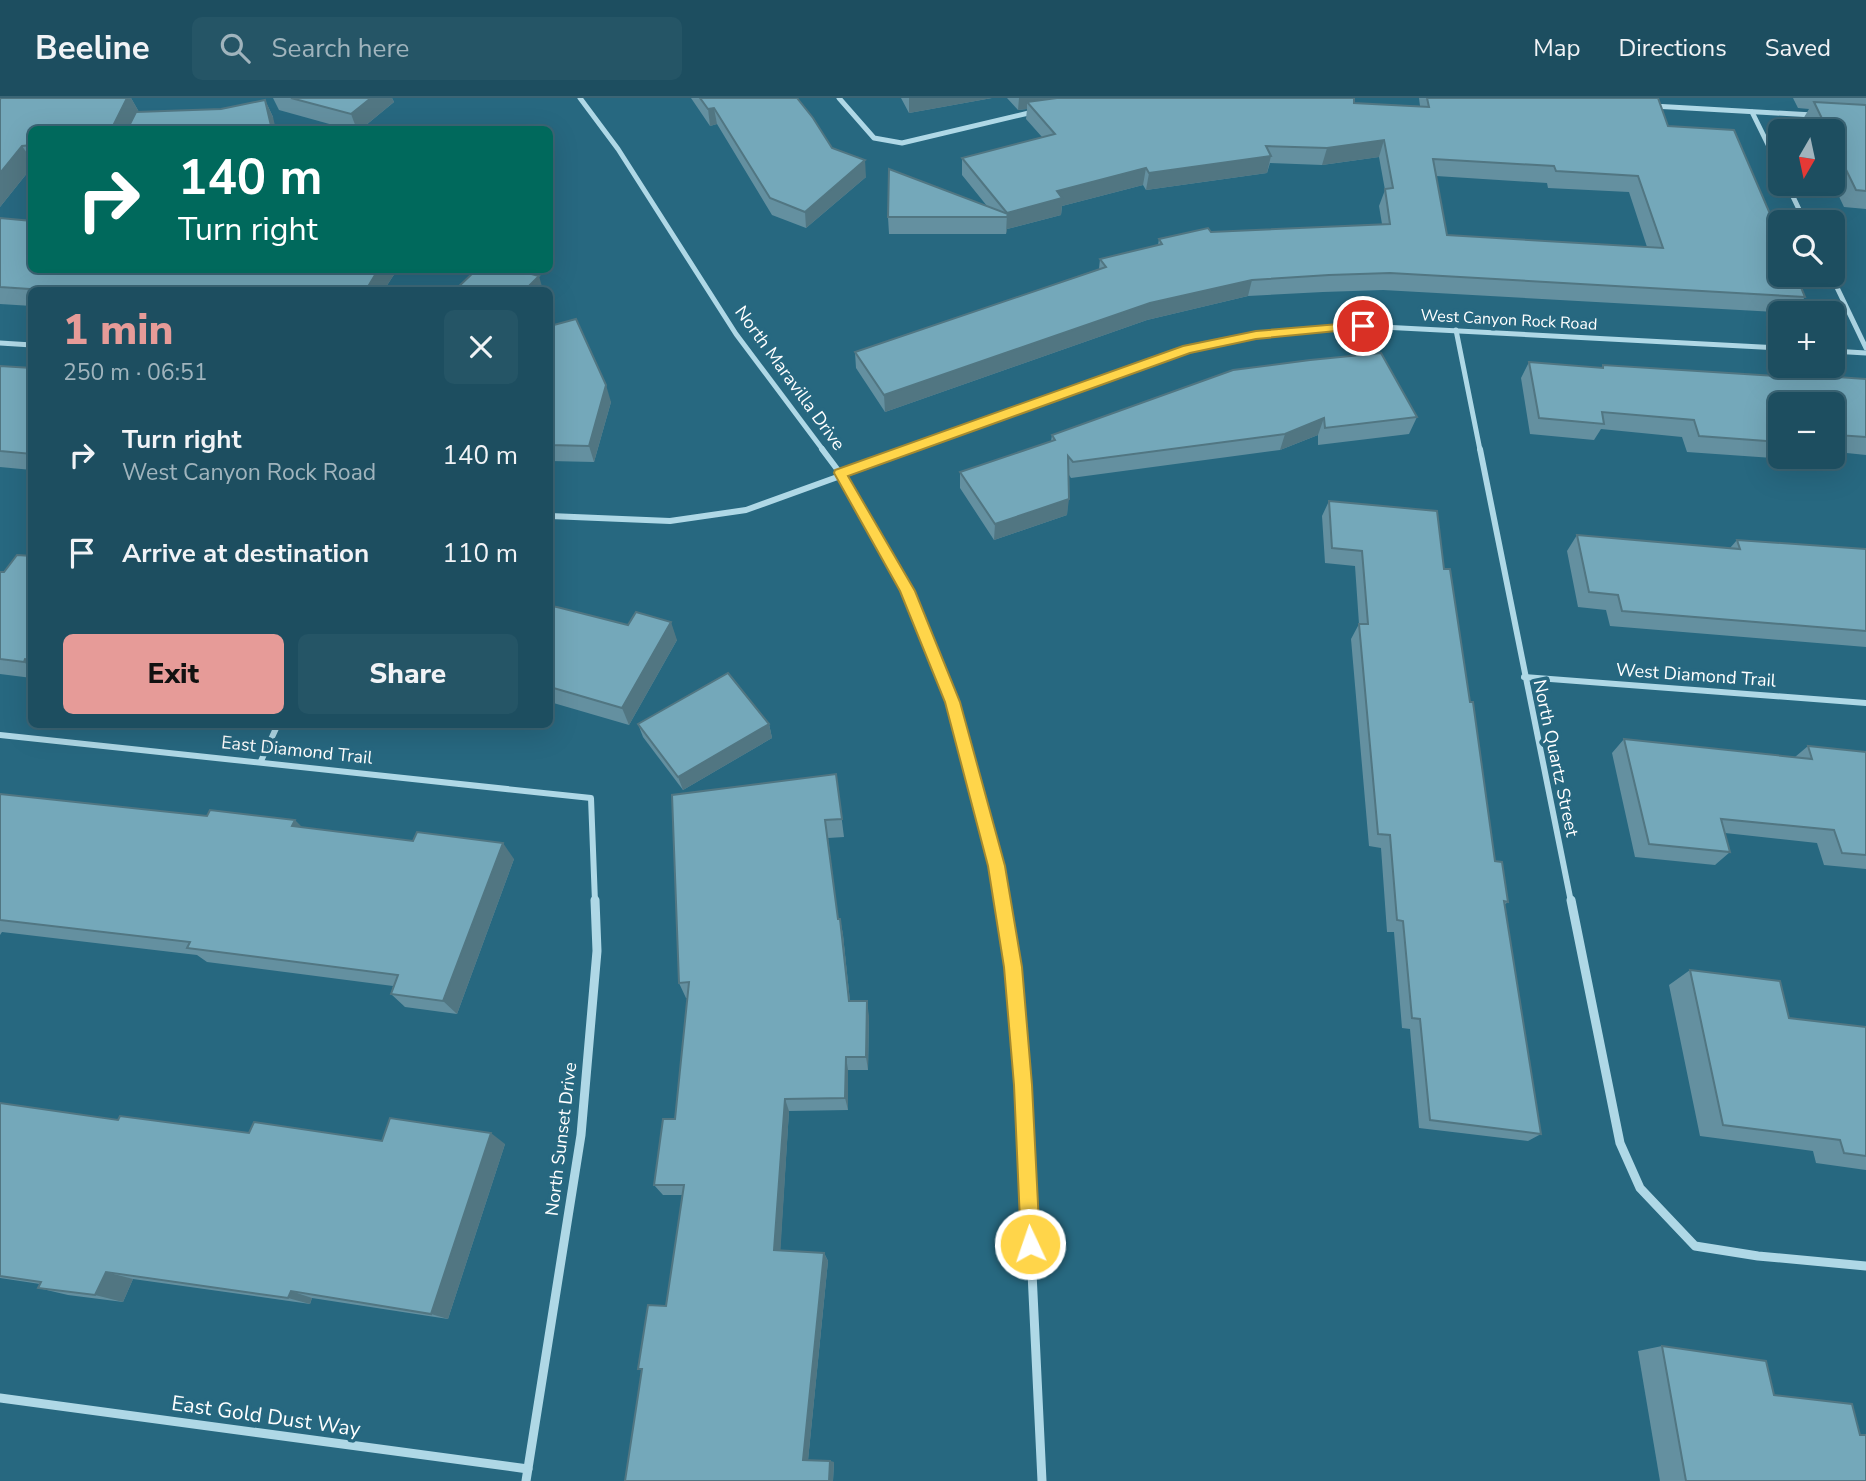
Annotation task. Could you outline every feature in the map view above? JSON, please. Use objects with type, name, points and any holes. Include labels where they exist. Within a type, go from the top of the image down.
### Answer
[{"type":"street","name":"North Maravilla Drive","points":[[580,98],[618,149],[736,334],[840,473],[907,591],[952,702],[996,866],[1013,967],[1023,1085],[1042,1481]]},
{"type":"street","points":[[839,98],[874,138],[902,143],[1042,110]]},
{"type":"street","points":[[1643,106],[1815,115]]},
{"type":"street","points":[[1752,111],[1768,144]]},
{"type":"street","points":[[1837,287],[1866,348]]},
{"type":"street","name":"West Canyon Rock Road","points":[[553,516],[670,521],[746,510],[840,473],[1188,349],[1256,335],[1363,326],[1768,347]]},
{"type":"street","name":"North Quartz Street","points":[[1455,330],[1620,1143],[1640,1188],[1695,1246],[1758,1256],[1866,1266]]},
{"type":"street","points":[[0,343],[28,345]]},
{"type":"street","points":[[1845,352],[1866,353]]},
{"type":"street","name":"West Diamond Trail","points":[[1524,677],[1866,703]]},
{"type":"street","points":[[261,761],[276,728]]},
{"type":"street","name":"East Diamond Trail","points":[[0,735],[591,798]]},
{"type":"street","name":"North Sunset Drive","points":[[526,1481],[581,1135],[597,951],[591,798]]},
{"type":"street","name":"East Gold Dust Way","points":[[0,1398],[528,1469]]},
{"type":"building","points":[[127,98],[113,126],[28,126],[28,145],[22,146],[0,173],[0,99]]},
{"type":"building","points":[[291,98],[371,98],[351,114]]},
{"type":"building","points":[[700,98],[797,98],[832,148],[865,160],[805,212],[770,198],[714,108],[708,109]]},
{"type":"building","points":[[1057,98],[1354,98],[1354,103],[1429,107],[1427,98],[1658,98],[1668,126],[1734,130],[1768,210],[1768,287],[1801,287],[1805,297],[1390,273],[1252,280],[1150,303],[884,395],[855,352],[1106,267],[1100,259],[1162,244],[1159,239],[1208,228],[1211,232],[1390,224],[1385,189],[1393,188],[1384,140],[1327,148],[1266,146],[1271,156],[1149,173],[1146,168],[1057,191],[1062,198],[1007,213],[962,158],[1055,134],[1027,102]],"holes":[[[1433,159],[1554,166],[1556,171],[1638,176],[1663,248],[1447,235]]]},
{"type":"building","points":[[265,100],[271,126],[129,126],[136,112],[221,109]]},
{"type":"building","points":[[1814,102],[1866,105],[1866,191],[1856,190],[1845,168],[1845,119],[1822,119]]},
{"type":"building","points":[[889,169],[1008,214],[1007,217],[888,217]]},
{"type":"building","points":[[0,218],[28,221],[28,273],[376,273],[368,287],[0,287]]},
{"type":"building","points":[[473,273],[528,273],[539,276],[528,287],[458,287]]},
{"type":"building","points":[[576,319],[606,385],[589,446],[553,445],[553,325]]},
{"type":"building","points":[[1381,353],[1417,417],[1325,428],[1324,418],[1285,434],[1073,462],[1068,456],[1069,499],[995,524],[960,472],[1055,440],[1052,435],[1233,370]]},
{"type":"building","points":[[1529,362],[1768,375],[1768,378],[1866,379],[1866,437],[1845,436],[1845,392],[1768,392],[1768,441],[1699,436],[1694,420],[1602,412],[1604,424],[1539,418]]},
{"type":"building","points":[[0,366],[28,368],[28,454],[0,451]]},
{"type":"building","points":[[1329,501],[1437,511],[1444,569],[1450,569],[1470,702],[1473,702],[1495,861],[1502,862],[1508,902],[1504,901],[1541,1134],[1430,1120],[1420,1019],[1412,1018],[1403,921],[1397,920],[1390,835],[1378,834],[1359,624],[1368,624],[1362,551],[1332,548]]},
{"type":"building","points":[[1577,535],[1740,549],[1737,540],[1866,549],[1866,631],[1622,611],[1618,595],[1589,592]]},
{"type":"building","points":[[17,555],[28,556],[28,659],[24,662],[0,659],[0,572],[4,572]]},
{"type":"building","points":[[553,606],[628,625],[636,612],[671,622],[622,708],[553,688]]},
{"type":"building","points":[[728,673],[769,724],[678,777],[638,724]]},
{"type":"building","points":[[1624,739],[1812,759],[1808,746],[1866,752],[1866,855],[1842,853],[1834,830],[1721,819],[1730,852],[1649,844]]},
{"type":"building","points":[[836,774],[842,819],[825,820],[849,1001],[867,1001],[866,1057],[846,1057],[845,1098],[785,1099],[774,1250],[824,1253],[803,1460],[830,1461],[829,1481],[625,1481],[642,1369],[638,1369],[648,1305],[666,1306],[684,1185],[654,1185],[663,1119],[675,1119],[689,982],[679,983],[672,795]]},
{"type":"building","points":[[0,794],[207,816],[210,810],[295,820],[292,826],[413,841],[417,832],[503,843],[443,1001],[391,994],[398,975],[187,948],[190,942],[0,920]]},
{"type":"building","points":[[1690,970],[1780,981],[1789,1018],[1866,1027],[1866,1156],[1844,1153],[1840,1140],[1723,1125]]},
{"type":"building","points":[[0,1103],[118,1120],[120,1116],[249,1133],[254,1122],[382,1141],[390,1118],[491,1133],[431,1314],[291,1291],[288,1298],[106,1272],[95,1295],[38,1288],[41,1282],[0,1276]]},
{"type":"building","points":[[1662,1346],[1766,1361],[1774,1395],[1852,1404],[1860,1435],[1866,1435],[1866,1481],[1686,1481]]},
{"type":"route","points":[[1030,1244],[1023,1085],[1013,967],[996,866],[952,702],[907,591],[840,473],[1188,349],[1256,335],[1363,326]]}]
